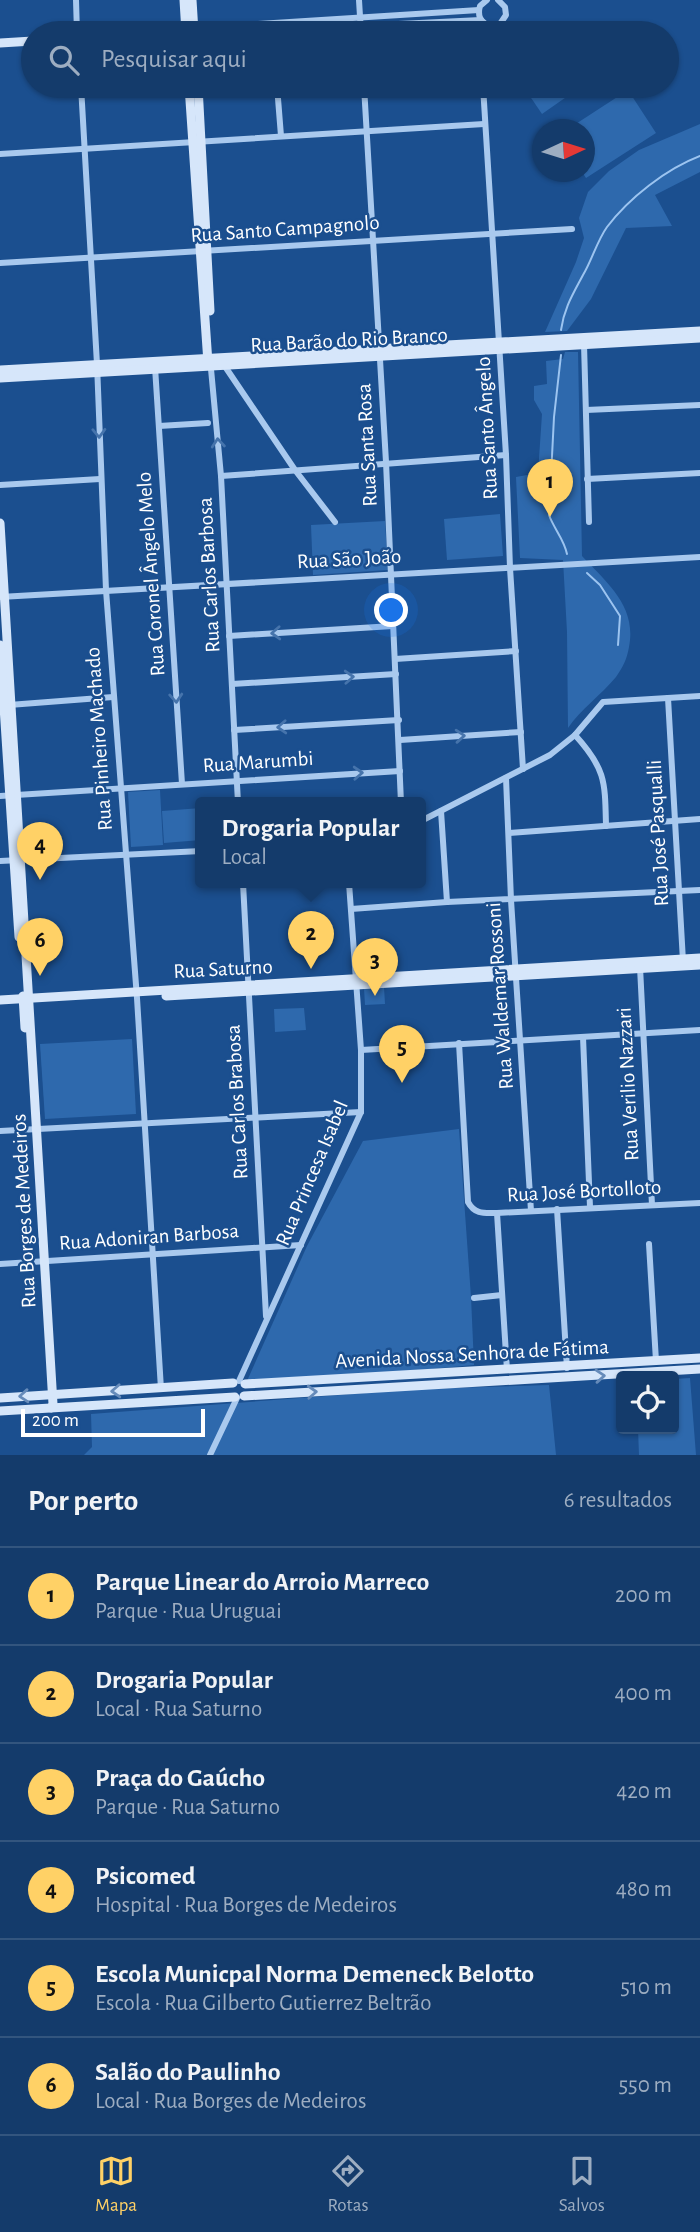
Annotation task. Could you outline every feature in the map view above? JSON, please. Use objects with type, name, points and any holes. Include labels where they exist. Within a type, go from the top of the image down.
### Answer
[{"type":"street","points":[[76,0],[77,21]]},
{"type":"street","points":[[184,0],[186,21]]},
{"type":"street","points":[[189,21],[192,0]]},
{"type":"street","points":[[359,0],[360,21]]},
{"type":"street","points":[[464,16],[487,0]]},
{"type":"street","points":[[498,0],[506,11]]},
{"type":"street","points":[[502,21],[505,18],[509,0]]},
{"type":"street","points":[[406,21],[464,16],[482,21],[479,6]]},
{"type":"street","points":[[0,43],[21,42]]},
{"type":"street","name":"Rua Pinheiro Machado","points":[[82,98],[92,258],[106,590],[119,789],[137,995],[161,1389]]},
{"type":"street","name":"Rua Carlos Barbosa","points":[[191,98],[197,142],[210,364],[221,476],[237,780]]},
{"type":"street","name":"Rua Carlos Barbosa","points":[[197,142],[198,98]]},
{"type":"street","points":[[278,98],[281,136]]},
{"type":"street","name":"Rua Santa Rosa","points":[[365,98],[386,462],[401,797]]},
{"type":"street","name":"Rua Santo Ângelo","points":[[483,98],[523,769]]},
{"type":"street","points":[[0,154],[484,124]]},
{"type":"street","name":"Rua Santo Campagnolo","points":[[0,263],[572,229]]},
{"type":"street","name":"Rua Barão do Rio Branco","points":[[0,370],[210,364],[700,331]]},
{"type":"street","name":"Rua Barão do Rio Branco","points":[[540,343],[584,344],[700,338]]},
{"type":"street","points":[[584,344],[589,522]]},
{"type":"street","name":"Rua Barão do Rio Branco","points":[[210,364],[251,361]]},
{"type":"street","name":"Rua Coronel Ângelo Melo","points":[[155,365],[182,784]]},
{"type":"street","points":[[224,365],[295,470],[335,522]]},
{"type":"street","name":"Rua Barão do Rio Branco","points":[[0,378],[97,368]]},
{"type":"street","points":[[586,410],[700,405]]},
{"type":"street","points":[[159,426],[208,423]]},
{"type":"street","points":[[221,476],[386,462],[506,456]]},
{"type":"street","points":[[587,479],[700,473]]},
{"type":"street","points":[[0,485],[100,479]]},
{"type":"street","name":"Rua Borges de Medeiros","points":[[0,523],[9,795],[17,860],[27,1001],[50,1394]]},
{"type":"street","name":"Rua São João","points":[[2,596],[700,557]]},
{"type":"street","points":[[229,636],[393,626]]},
{"type":"street","points":[[0,645],[4,706],[113,697]]},
{"type":"street","points":[[395,659],[516,651]]},
{"type":"street","points":[[232,684],[396,674]]},
{"type":"street","points":[[426,818],[550,755],[575,735],[603,702],[700,696]]},
{"type":"street","name":"Rua José Pasqualli","points":[[668,698],[683,963]]},
{"type":"street","points":[[234,730],[399,720]]},
{"type":"street","points":[[400,740],[521,732]]},
{"type":"street","points":[[575,735],[597,761],[602,773],[606,826]]},
{"type":"street","name":"Rua Marumbi","points":[[9,795],[400,771]]},
{"type":"street","name":"Rua Waldemar Rossoni","points":[[506,778],[531,1211]]},
{"type":"street","points":[[237,780],[238,797]]},
{"type":"street","points":[[441,811],[447,902]]},
{"type":"street","points":[[509,833],[700,820]]},
{"type":"street","points":[[0,861],[195,851]]},
{"type":"street","name":"Rua Carlos Brabosa","points":[[243,888],[266,1318]]},
{"type":"street","name":"Rua Princesa Isabel","points":[[239,1383],[361,1112],[361,1050],[349,888]]},
{"type":"street","points":[[351,909],[700,890]]},
{"type":"street","name":"Rua Saturno","points":[[683,963],[700,958]]},
{"type":"street","name":"Rua Saturno","points":[[0,1000],[27,1001],[683,963],[700,965]]},
{"type":"street","name":"Rua Verilio Nazzari","points":[[640,966],[652,1205]]},
{"type":"street","name":"Rua Saturno","points":[[0,1006],[27,1001]]},
{"type":"street","points":[[361,1050],[700,1030]]},
{"type":"street","points":[[583,1037],[590,1207]]},
{"type":"street","name":"Rua José Bortolloto","points":[[459,1043],[468,1202],[472,1209],[482,1213],[497,1213],[700,1203]]},
{"type":"street","points":[[0,1131],[361,1112]]},
{"type":"street","points":[[557,1209],[566,1378]]},
{"type":"street","points":[[497,1213],[507,1370]]},
{"type":"street","points":[[649,1244],[656,1371]]},
{"type":"street","name":"Rua Adoniran Barbosa","points":[[0,1264],[301,1245]]},
{"type":"street","points":[[474,1298],[502,1295]]},
{"type":"street","name":"Avenida Nossa Senhora de Fátima","points":[[0,1398],[700,1359]]},
{"type":"street","name":"Avenida Nossa Senhora de Fátima","points":[[671,1371],[700,1369]]},
{"type":"street","name":"Avenida Nossa Senhora de Fátima","points":[[0,1410],[616,1375]]},
{"type":"street","points":[[210,1455],[239,1397],[247,1389],[239,1383],[230,1392],[239,1397]]},
{"type":"street","points":[[50,1394],[51,1408]]},
{"type":"shaded area","points":[[531,98],[565,98],[542,114]]},
{"type":"shaded area","points":[[616,98],[633,98],[656,133],[595,172],[595,119],[583,119]]},
{"type":"shaded area","points":[[700,124],[700,172],[655,195],[672,226],[626,228],[591,299],[567,331],[545,332],[584,238],[579,218],[588,192],[609,171],[639,150]]},
{"type":"shaded area","points":[[565,352],[578,352],[582,556],[618,596],[629,619],[630,632],[627,655],[618,673],[568,728],[563,560],[520,558],[516,477],[538,473],[542,414],[534,400],[534,386],[547,384],[546,361],[563,359]]},
{"type":"shaded area","points":[[500,514],[503,556],[447,560],[444,519]]},
{"type":"shaded area","points":[[385,521],[388,570],[313,575],[311,525]]},
{"type":"shaded area","points":[[160,790],[163,845],[131,847],[128,792]]},
{"type":"shaded area","points":[[195,808],[195,840],[164,843],[162,811]]},
{"type":"shaded area","points":[[384,987],[385,1004],[365,1005],[364,988]]},
{"type":"shaded area","points":[[304,1008],[306,1030],[275,1032],[274,1009]]},
{"type":"shaded area","points":[[132,1039],[136,1114],[45,1119],[40,1044]]},
{"type":"shaded area","points":[[459,1129],[474,1365],[365,1375],[247,1381],[307,1246],[363,1141]]},
{"type":"shaded area","points":[[690,1378],[696,1455],[639,1455],[638,1434],[679,1434],[679,1379]]},
{"type":"shaded area","points":[[549,1385],[556,1455],[84,1455],[92,1447],[91,1414],[419,1389]]},
{"type":"waterway","points":[[561,330],[569,301],[607,227],[626,205],[649,186],[674,168],[700,156]]},
{"type":"waterway","points":[[561,355],[554,417],[549,515],[567,554]]},
{"type":"waterway","points":[[587,573],[600,585],[620,616],[618,645]]},
{"type":"place","name":"Parque Linear do Arroio Marreco","points":[[550,517]]},
{"type":"place","name":"Psicomed","points":[[40,880]]},
{"type":"place","name":"Drogaria Popular","points":[[311,969]]},
{"type":"place","name":"Salão do Paulinho","points":[[40,976]]},
{"type":"place","name":"Praça do Gaúcho","points":[[375,996]]},
{"type":"place","name":"Escola Municpal Norma Demeneck Belotto","points":[[402,1083]]}]
